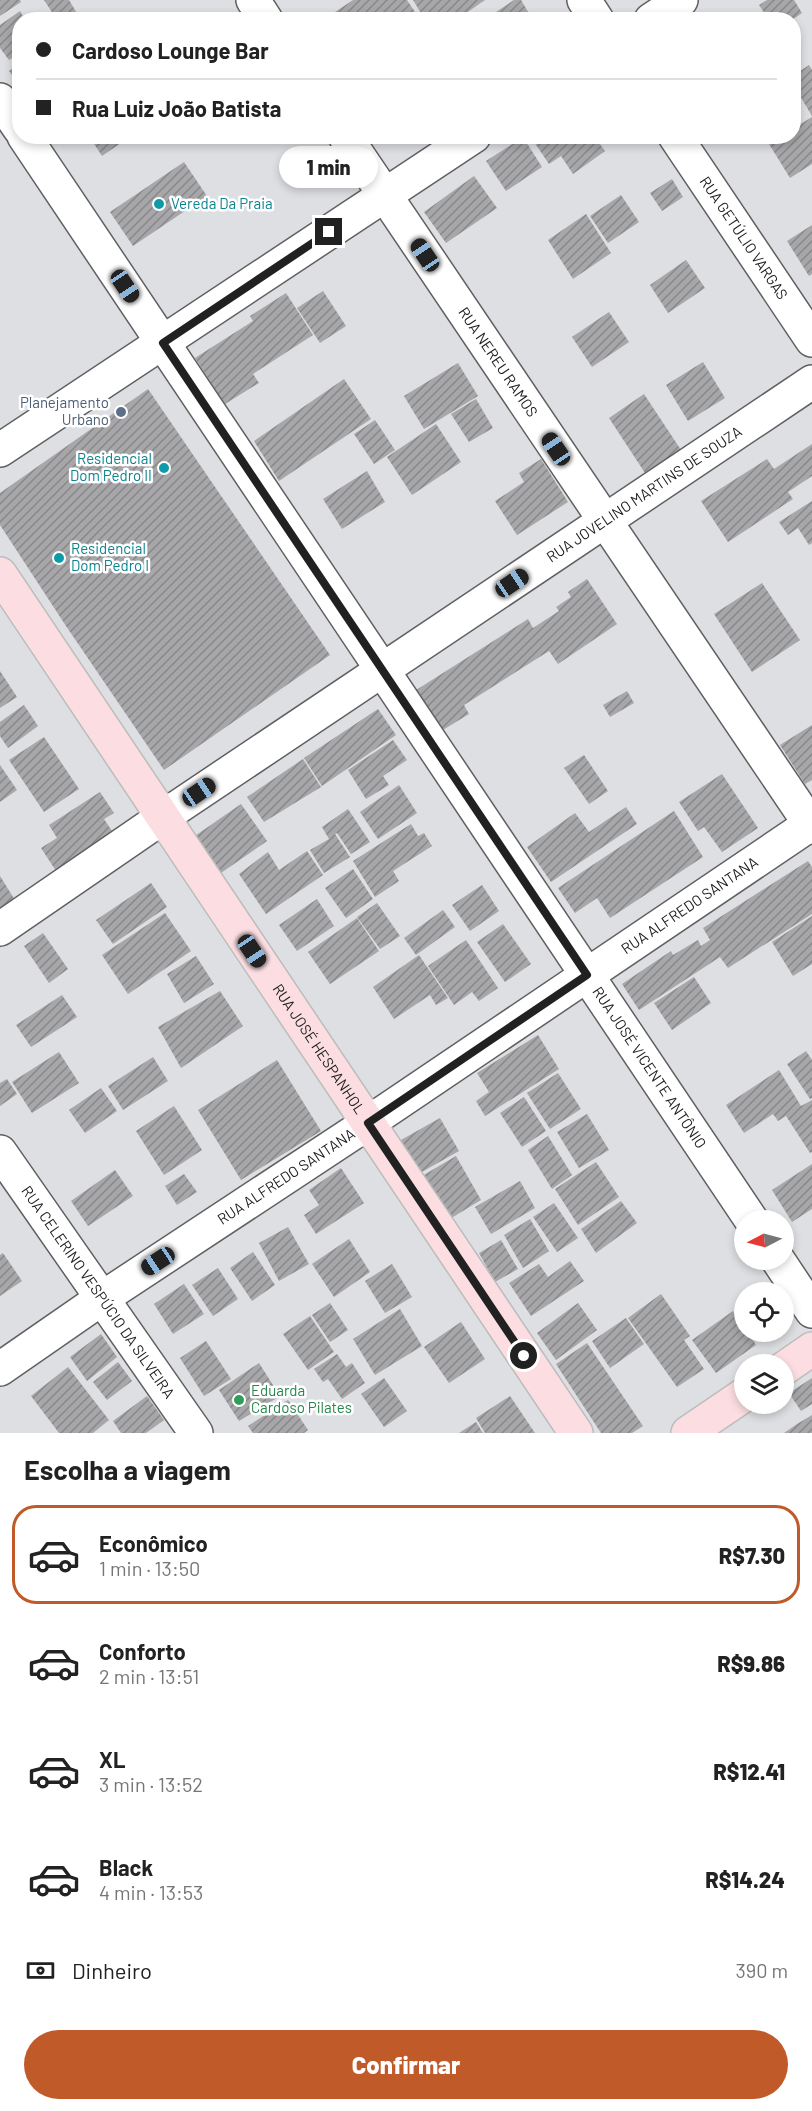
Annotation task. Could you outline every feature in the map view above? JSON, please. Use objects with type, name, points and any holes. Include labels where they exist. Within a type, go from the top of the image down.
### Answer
[{"type":"main road","name":"RUA JOSÉ HESPANHOL","points":[[0,574],[576,1433]]},
{"type":"main road","points":[[794,1361],[812,1349]]},
{"type":"main road","points":[[688,1433],[734,1402]]},
{"type":"street","points":[[663,12],[681,0]]},
{"type":"street","points":[[0,100],[12,117]]},
{"type":"street","name":"RUA JOSÉ VICENTE ANTÔNIO","points":[[29,144],[745,1210]]},
{"type":"street","name":"RUA NEREU RAMOS","points":[[350,144],[811,825]]},
{"type":"street","points":[[0,450],[462,144]]},
{"type":"street","name":"RUA GETÚLIO VARGAS","points":[[680,144],[812,340]]},
{"type":"street","name":"RUA JOVELINO MARTINS DE SOUZA","points":[[0,929],[163,817],[812,382]]},
{"type":"street","name":"RUA ALFREDO SANTANA","points":[[0,1369],[101,1299],[368,1123],[811,825]]},
{"type":"street","name":"RUA CELERINO VESPÚCIO DA SILVEIRA","points":[[0,1152],[196,1433]]},
{"type":"street","points":[[785,1270],[812,1311]]},
{"type":"building","points":[[0,0],[20,0],[21,2],[0,16]]},
{"type":"building","points":[[44,0],[69,0],[76,12],[52,12]]},
{"type":"building","points":[[353,0],[407,0],[415,12],[335,12]]},
{"type":"building","points":[[413,0],[485,0],[468,12],[420,12]]},
{"type":"building","points":[[514,0],[521,0],[528,12],[496,12]]},
{"type":"building","points":[[767,0],[794,0],[802,13],[764,12],[759,5]]},
{"type":"building","points":[[12,17],[12,58],[9,60],[0,48],[0,25]]},
{"type":"building","points":[[809,65],[812,70],[812,116],[801,98],[801,70]]},
{"type":"building","points":[[812,117],[812,164],[790,178],[769,144],[801,144],[801,124]]},
{"type":"building","points":[[94,144],[119,144],[102,156]]},
{"type":"building","points":[[512,144],[527,144],[542,167],[506,191],[486,161]]},
{"type":"building","points":[[535,144],[600,144],[605,151],[573,174],[561,156],[549,164]]},
{"type":"building","name":"Vereda Da Praia","points":[[184,162],[207,196],[133,246],[110,212]]},
{"type":"building","points":[[474,176],[497,208],[446,243],[424,212]]},
{"type":"building","points":[[672,179],[683,197],[662,211],[650,193]]},
{"type":"building","points":[[621,195],[639,222],[608,243],[590,216]]},
{"type":"building","points":[[586,214],[611,253],[573,279],[548,240]]},
{"type":"building","points":[[812,225],[812,274],[809,276],[787,241]]},
{"type":"building","points":[[686,260],[705,288],[668,313],[650,285]]},
{"type":"building","points":[[323,291],[346,326],[320,343],[297,308]]},
{"type":"building","points":[[286,293],[313,335],[253,374],[259,383],[225,404],[195,358],[253,321],[250,316]]},
{"type":"building","points":[[609,312],[629,342],[592,367],[572,337]]},
{"type":"building","points":[[703,362],[725,398],[688,421],[666,385]]},
{"type":"building","points":[[458,363],[478,396],[424,429],[404,396]]},
{"type":"building","points":[[344,379],[371,419],[279,481],[254,441]]},
{"type":"building","points":[[148,389],[330,655],[164,770],[0,525],[0,493]]},
{"type":"building","points":[[644,394],[681,450],[645,473],[609,418]]},
{"type":"building","points":[[476,399],[493,428],[469,442],[451,414]]},
{"type":"building","points":[[375,420],[395,450],[374,464],[354,434]]},
{"type":"building","points":[[436,424],[461,462],[412,495],[387,457]]},
{"type":"building","points":[[812,444],[812,476],[788,492],[793,499],[728,542],[701,501],[767,459],[774,469]]},
{"type":"building","points":[[541,459],[568,502],[517,535],[495,501],[524,482],[519,473]]},
{"type":"building","points":[[367,471],[385,502],[342,529],[323,499]]},
{"type":"building","points":[[812,501],[812,543],[809,545],[798,528],[788,535],[779,522]]},
{"type":"building","points":[[587,579],[617,624],[558,664],[549,651],[464,705],[469,714],[438,733],[413,692],[528,619],[533,628],[559,611],[556,607],[571,597],[568,592]]},
{"type":"building","points":[[762,583],[800,640],[752,672],[714,614]]},
{"type":"building","points":[[0,671],[17,697],[0,708]]},
{"type":"building","points":[[627,691],[634,703],[610,717],[603,705]]},
{"type":"building","points":[[24,705],[38,726],[8,748],[0,736],[0,722]]},
{"type":"building","points":[[378,709],[396,735],[322,786],[304,758]]},
{"type":"building","points":[[812,725],[812,780],[805,784],[780,745]]},
{"type":"building","points":[[44,737],[79,789],[44,812],[9,760]]},
{"type":"building","points":[[393,740],[407,760],[383,776],[389,785],[366,799],[348,770]]},
{"type":"building","points":[[584,755],[608,791],[589,804],[564,768]]},
{"type":"building","points":[[303,759],[321,787],[264,822],[247,797]]},
{"type":"building","points":[[0,765],[17,790],[0,802]]},
{"type":"building","points":[[722,774],[758,828],[722,852],[704,827],[698,831],[679,802]]},
{"type":"building","points":[[399,785],[417,813],[378,839],[360,812]]},
{"type":"building","points":[[100,792],[114,813],[104,819],[116,837],[58,874],[41,848],[57,838],[49,825]]},
{"type":"building","points":[[241,804],[267,841],[218,875],[192,838]]},
{"type":"building","points":[[626,807],[637,824],[551,882],[527,847],[575,813],[589,832]]},
{"type":"building","points":[[348,809],[370,842],[351,854],[337,833],[335,834],[350,857],[324,873],[310,850],[329,839],[322,827]]},
{"type":"building","points":[[674,811],[703,857],[610,918],[597,898],[575,913],[558,888]]},
{"type":"building","points":[[411,824],[418,836],[424,833],[432,846],[393,871],[399,881],[375,897],[353,861]]},
{"type":"building","points":[[307,851],[323,875],[266,914],[239,874],[268,852],[279,870]]},
{"type":"building","points":[[808,861],[812,867],[812,914],[728,968],[720,957],[639,1010],[622,984],[671,951],[673,955],[698,940],[701,946],[710,940],[703,928]]},
{"type":"building","points":[[353,869],[373,899],[346,918],[325,888]]},
{"type":"building","points":[[0,876],[15,900],[0,909]]},
{"type":"building","points":[[151,883],[167,907],[113,944],[96,920]]},
{"type":"building","points":[[482,885],[499,911],[470,931],[452,905]]},
{"type":"building","points":[[317,899],[334,926],[297,951],[279,925]]},
{"type":"building","points":[[377,903],[400,936],[380,949],[357,917]]},
{"type":"building","points":[[443,910],[455,927],[416,955],[404,938]]},
{"type":"building","points":[[165,913],[191,951],[128,994],[102,955]]},
{"type":"building","points":[[812,916],[812,964],[793,976],[772,942]]},
{"type":"building","points":[[357,918],[379,951],[330,984],[308,952]]},
{"type":"building","points":[[503,924],[531,964],[505,982],[477,942]]},
{"type":"building","points":[[43,933],[68,969],[49,983],[24,946]]},
{"type":"building","points":[[466,940],[498,988],[479,1001],[472,992],[454,1005],[428,966]]},
{"type":"building","points":[[419,955],[448,998],[436,1005],[430,995],[394,1019],[373,987]]},
{"type":"building","points":[[196,956],[214,984],[184,1003],[167,974]]},
{"type":"building","points":[[694,977],[711,1003],[672,1030],[654,1003]]},
{"type":"building","points":[[220,991],[243,1026],[181,1068],[158,1027]]},
{"type":"building","points":[[62,995],[77,1017],[31,1047],[16,1025]]},
{"type":"building","points":[[538,1035],[559,1069],[485,1116],[476,1101],[489,1092],[477,1073]]},
{"type":"building","points":[[806,1051],[812,1060],[812,1098],[810,1099],[787,1064]]},
{"type":"building","points":[[59,1052],[79,1083],[32,1113],[12,1082]]},
{"type":"building","points":[[153,1057],[168,1081],[123,1110],[108,1086]]},
{"type":"building","points":[[277,1060],[321,1131],[241,1180],[198,1110]]},
{"type":"building","points":[[779,1070],[801,1106],[812,1100],[812,1152],[810,1153],[786,1116],[778,1121],[773,1114],[744,1133],[726,1105]]},
{"type":"building","points":[[558,1073],[581,1109],[550,1129],[527,1093]]},
{"type":"building","points":[[7,1079],[17,1094],[0,1106],[0,1083]]},
{"type":"building","points":[[101,1088],[117,1111],[85,1133],[69,1110]]},
{"type":"building","points":[[524,1097],[546,1131],[522,1147],[500,1113]]},
{"type":"building","points":[[174,1106],[202,1150],[164,1175],[136,1131]]},
{"type":"building","points":[[587,1114],[609,1150],[579,1168],[557,1132]]},
{"type":"building","points":[[440,1118],[459,1151],[420,1173],[401,1140]]},
{"type":"building","points":[[548,1136],[572,1175],[552,1189],[528,1150]]},
{"type":"building","points":[[456,1156],[481,1200],[448,1220],[422,1176]]},
{"type":"building","points":[[596,1162],[619,1197],[578,1225],[555,1189]]},
{"type":"building","points":[[812,1164],[812,1209],[794,1221],[794,1210],[784,1210],[772,1190]]},
{"type":"building","points":[[341,1168],[364,1203],[316,1234],[304,1215],[319,1205],[309,1190]]},
{"type":"building","points":[[115,1170],[133,1196],[88,1226],[71,1201]]},
{"type":"building","points":[[184,1174],[197,1192],[177,1205],[165,1186]]},
{"type":"building","points":[[520,1181],[535,1208],[491,1234],[475,1207]]},
{"type":"building","points":[[621,1201],[637,1223],[596,1253],[581,1229]]},
{"type":"building","points":[[554,1203],[578,1238],[557,1252],[533,1217]]},
{"type":"building","points":[[530,1219],[549,1251],[523,1268],[504,1235]]},
{"type":"building","points":[[288,1227],[309,1264],[279,1281],[259,1243]]},
{"type":"building","points":[[349,1239],[370,1272],[334,1297],[312,1264]]},
{"type":"building","points":[[501,1240],[518,1269],[495,1282],[479,1253]]},
{"type":"building","points":[[253,1252],[275,1285],[252,1301],[230,1268]]},
{"type":"building","points":[[3,1253],[22,1281],[0,1296],[0,1255]]},
{"type":"building","points":[[570,1261],[584,1281],[531,1316],[509,1283],[539,1264],[548,1277]]},
{"type":"building","points":[[392,1264],[412,1297],[385,1313],[365,1281]]},
{"type":"building","points":[[218,1268],[238,1299],[213,1316],[192,1285]]},
{"type":"building","points":[[184,1284],[204,1314],[173,1334],[154,1304]]},
{"type":"building","points":[[661,1294],[690,1336],[684,1340],[704,1369],[677,1387],[628,1318]]},
{"type":"building","points":[[330,1303],[348,1330],[330,1342],[312,1315]]},
{"type":"building","points":[[578,1303],[597,1330],[556,1360],[537,1333]]},
{"type":"building","points":[[400,1309],[422,1346],[375,1375],[353,1339]]},
{"type":"building","points":[[733,1311],[734,1342],[754,1342],[756,1345],[743,1354],[734,1354],[734,1360],[716,1373],[692,1340]]},
{"type":"building","points":[[310,1316],[334,1352],[308,1370],[283,1334]]},
{"type":"building","points":[[626,1318],[644,1344],[610,1368],[592,1341]]},
{"type":"building","points":[[461,1322],[485,1359],[449,1383],[424,1347]]},
{"type":"building","points":[[101,1334],[117,1357],[87,1381],[70,1357]]},
{"type":"building","points":[[206,1341],[231,1379],[204,1396],[180,1358]]},
{"type":"building","points":[[587,1343],[643,1426],[632,1433],[601,1433],[556,1364]]},
{"type":"building","points":[[337,1354],[346,1367],[352,1363],[365,1383],[342,1399],[328,1379],[323,1382],[314,1369]]},
{"type":"building","points":[[118,1362],[132,1381],[107,1400],[93,1382]]},
{"type":"building","points":[[259,1363],[280,1396],[239,1421],[219,1390]]},
{"type":"building","points":[[68,1367],[109,1420],[93,1433],[59,1433],[31,1396]]},
{"type":"building","points":[[384,1378],[407,1411],[384,1427],[361,1394]]},
{"type":"building","points":[[812,1378],[812,1404],[801,1411],[794,1400],[794,1390]]},
{"type":"building","points":[[147,1396],[164,1420],[146,1433],[121,1433],[113,1421]]},
{"type":"building","points":[[510,1396],[535,1433],[485,1433],[476,1418]]},
{"type":"building","points":[[288,1400],[308,1430],[304,1433],[253,1433],[248,1426]]},
{"type":"building","points":[[812,1415],[812,1433],[784,1433],[797,1424]]},
{"type":"building","points":[[476,1422],[483,1433],[459,1433]]},
{"type":"place","name":"Vereda Da Praia","points":[[159,204]]},
{"type":"place","name":"Planejamento Urbano","points":[[121,412]]},
{"type":"place","name":"Residencial Dom Pedro II","points":[[164,468]]},
{"type":"place","name":"Residencial Dom Pedro I","points":[[59,558]]},
{"type":"place","name":"Eduarda Cardoso Pilates","points":[[239,1400]]},
{"type":"route","points":[[329,232],[163,343],[587,975],[368,1123],[524,1356]]}]
